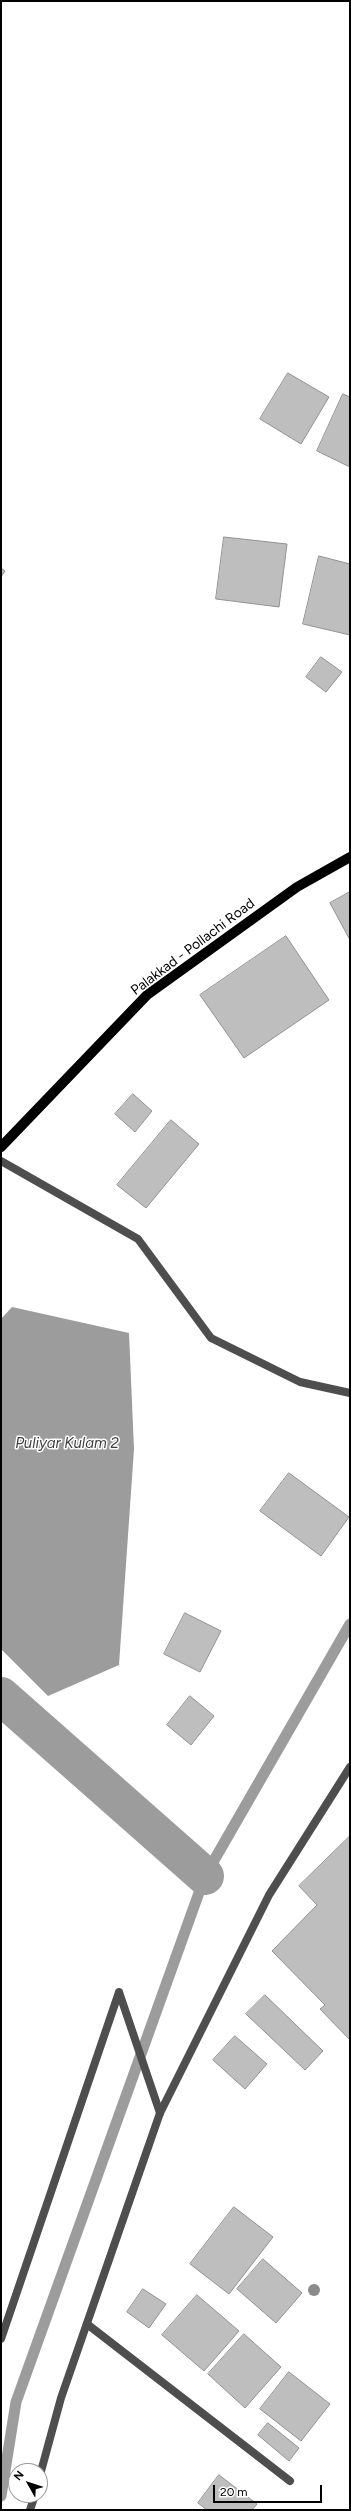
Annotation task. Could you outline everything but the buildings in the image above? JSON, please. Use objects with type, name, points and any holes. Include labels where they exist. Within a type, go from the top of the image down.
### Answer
[{"type":"main road","name":"Palakkad - Pollachi Road","points":[[1,1147],[148,996],[297,887],[350,858]]},
{"type":"street","points":[[1,1161],[138,1239],[211,1338],[300,1382],[350,1393]]},
{"type":"street","points":[[43,2463],[61,2398],[160,2113],[269,1895],[350,1767]]},
{"type":"street","points":[[1,2339],[119,1992],[160,2113]]},
{"type":"street","points":[[87,2324],[290,2481]]},
{"type":"water","name":"Puliyar Kulam 2","points":[[12,1307],[129,1333],[134,1449],[119,1665],[48,1696],[1,1649],[1,1319]]},
{"type":"waterway","points":[[1,2496],[16,2402],[205,1876],[350,1624]]},
{"type":"waterway","points":[[1,1696],[205,1876]]}]
